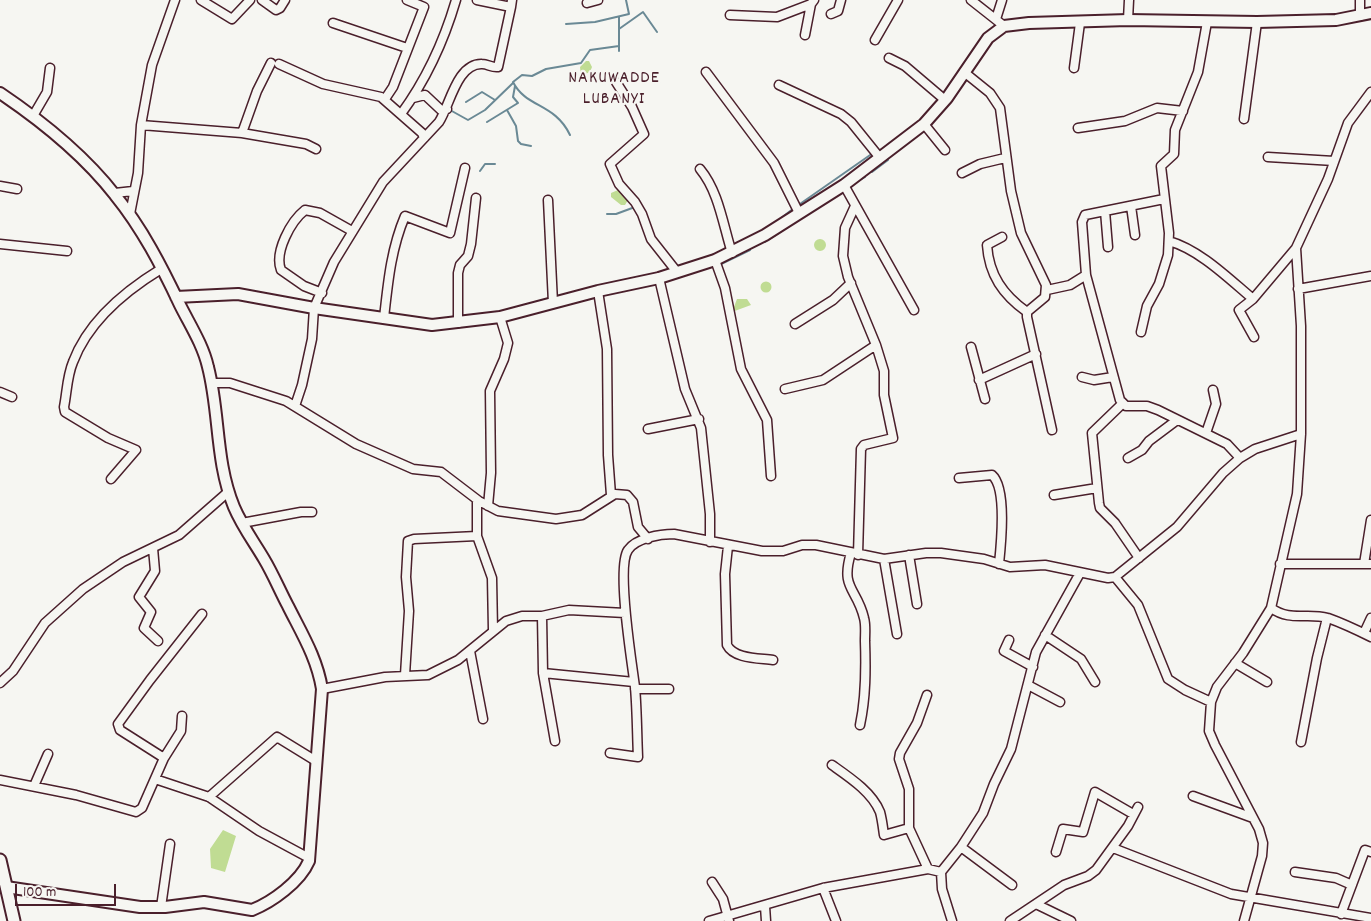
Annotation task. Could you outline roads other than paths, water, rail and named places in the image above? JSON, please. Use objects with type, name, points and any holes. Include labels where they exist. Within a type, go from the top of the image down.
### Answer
[{"type":"main road","points":[[0,860],[4,889],[14,921]]},
{"type":"street","points":[[130,214],[138,173],[141,125],[152,65],[175,0]]},
{"type":"street","points":[[201,0],[224,17],[232,19],[250,0]]},
{"type":"street","points":[[262,0],[276,10],[279,9],[285,0]]},
{"type":"street","points":[[385,99],[393,87],[424,7],[407,0]]},
{"type":"street","points":[[401,114],[426,78],[444,37],[456,0]]},
{"type":"street","points":[[295,406],[302,385],[312,339],[314,308],[334,262],[352,231],[383,182],[439,122],[447,110],[456,84],[466,69],[483,64],[498,67],[511,3],[477,0]]},
{"type":"street","points":[[587,3],[598,0]]},
{"type":"street","points":[[831,14],[838,11],[841,0]]},
{"type":"street","points":[[875,40],[898,0]]},
{"type":"street","points":[[971,0],[1000,22],[1029,23],[1080,23],[1128,20],[1207,22],[1336,20],[1371,13]]},
{"type":"street","points":[[176,297],[238,294],[384,318],[432,324],[458,323],[500,317],[598,291],[659,278],[715,260],[765,235],[844,185],[924,124],[945,100],[1000,22],[1002,0]]},
{"type":"street","points":[[1128,20],[1129,0]]},
{"type":"street","points":[[1360,0],[1360,16]]},
{"type":"street","points":[[730,15],[777,17],[812,2]]},
{"type":"street","points":[[805,35],[812,2]]},
{"type":"street","points":[[1141,332],[1147,306],[1164,270],[1169,241],[1168,214],[1164,199],[1161,166],[1174,154],[1175,130],[1198,72],[1207,22]]},
{"type":"street","points":[[1244,119],[1257,22]]},
{"type":"street","points":[[333,23],[407,48]]},
{"type":"street","points":[[1074,68],[1080,23]]},
{"type":"street","points":[[889,58],[905,66],[945,100]]},
{"type":"street","points":[[242,134],[257,92],[275,64],[323,84],[368,92],[385,99],[422,133],[424,138]]},
{"type":"street","points":[[33,116],[47,92],[50,68]]},
{"type":"street","points":[[706,72],[774,163],[799,212]]},
{"type":"street","points":[[964,72],[997,100],[1005,129],[1006,158],[1011,191],[1021,233],[1047,290],[1044,297],[1027,312]]},
{"type":"street","points":[[616,82],[632,107],[644,134],[610,164],[619,184],[635,202],[642,214],[652,239],[677,272]]},
{"type":"street","points":[[780,85],[841,114],[851,122],[880,158]]},
{"type":"street","points":[[1254,337],[1239,310],[1253,299],[1296,248],[1334,162],[1348,123],[1371,92]]},
{"type":"street","points":[[0,93],[33,116],[77,153],[114,193],[130,214],[162,269],[204,353],[212,383],[219,455],[228,492],[242,523],[267,564],[306,637],[318,669],[322,689],[309,858],[306,868],[292,884],[252,910],[204,902],[161,907],[114,904],[4,889]]},
{"type":"street","points":[[413,98],[425,95],[440,110],[447,110]]},
{"type":"street","points":[[1078,128],[1125,122],[1157,108],[1183,111]]},
{"type":"street","points":[[924,124],[945,150]]},
{"type":"street","points":[[141,125],[242,134],[306,144],[316,149]]},
{"type":"street","points":[[1268,157],[1334,162]]},
{"type":"street","points":[[962,173],[980,164],[1006,158]]},
{"type":"street","points":[[384,318],[389,266],[397,235],[406,216],[450,233],[465,168]]},
{"type":"street","points":[[700,169],[709,180],[715,195],[732,253]]},
{"type":"street","points":[[844,185],[914,310]]},
{"type":"street","points":[[0,186],[17,189]]},
{"type":"street","points":[[114,193],[133,191]]},
{"type":"street","points":[[458,323],[458,273],[460,265],[468,256],[471,244],[476,198]]},
{"type":"street","points":[[1122,404],[1086,275],[1082,222],[1085,215],[1164,199]]},
{"type":"street","points":[[548,200],[553,303]]},
{"type":"street","points":[[855,206],[845,228],[842,250],[851,284],[876,345],[884,371],[884,395],[893,438],[864,445],[861,449],[855,554],[846,576],[861,609],[865,625],[865,700],[860,725]]},
{"type":"street","points":[[1131,206],[1135,235]]},
{"type":"street","points":[[322,293],[304,286],[281,270],[280,254],[284,242],[295,222],[305,210],[320,213],[352,231]]},
{"type":"street","points":[[1105,211],[1108,247]]},
{"type":"street","points":[[1002,237],[986,245],[994,276],[1004,293],[1027,312],[1052,430]]},
{"type":"street","points":[[1169,241],[1180,244],[1217,269],[1253,299]]},
{"type":"street","points":[[0,244],[67,251]]},
{"type":"street","points":[[1244,921],[1262,856],[1263,843],[1253,818],[1209,731],[1211,702],[1217,687],[1236,663],[1271,608],[1297,494],[1301,434],[1301,326],[1296,248]]},
{"type":"street","points":[[715,260],[725,288],[741,369],[767,420],[771,476]]},
{"type":"street","points":[[111,479],[136,450],[108,438],[65,412],[64,407],[70,369],[83,339],[92,328],[113,306],[147,278],[162,269]]},
{"type":"street","points":[[1047,290],[1070,285],[1086,275]]},
{"type":"street","points":[[1298,290],[1371,276]]},
{"type":"street","points":[[659,278],[685,389],[699,419],[710,514],[710,542]]},
{"type":"street","points":[[796,324],[822,308],[851,284]]},
{"type":"street","points":[[598,291],[607,349],[608,455],[611,495]]},
{"type":"street","points":[[488,506],[491,472],[490,391],[504,359],[508,343],[500,317]]},
{"type":"street","points":[[785,389],[824,380],[876,345]]},
{"type":"street","points":[[971,347],[985,399]]},
{"type":"street","points":[[979,380],[1036,354]]},
{"type":"street","points":[[1082,377],[1094,380],[1113,377]]},
{"type":"street","points":[[212,383],[230,383],[295,406],[356,444],[412,469],[441,472],[477,500],[498,511],[556,519],[582,515],[611,495],[621,494],[631,498],[638,527],[648,539]]},
{"type":"street","points":[[1206,433],[1216,404],[1213,390]]},
{"type":"street","points":[[0,392],[12,397]]},
{"type":"street","points":[[1122,404],[1126,406],[1152,407],[1227,444],[1240,458]]},
{"type":"street","points":[[1122,404],[1092,433],[1097,488],[1100,508],[1115,523],[1139,558]]},
{"type":"street","points":[[648,429],[699,419]]},
{"type":"street","points":[[1128,458],[1142,450],[1149,441],[1177,420]]},
{"type":"street","points":[[610,753],[638,756],[634,685],[625,613],[627,552],[632,546],[659,534],[674,534],[728,546],[772,551],[783,551],[802,545],[816,545],[884,559],[941,553],[984,559],[1010,567],[1045,566],[1108,578],[1116,577],[1178,527],[1223,474],[1240,458],[1255,449],[1301,434]]},
{"type":"street","points":[[959,478],[987,474],[992,475],[998,482],[1002,510],[999,564]]},
{"type":"street","points":[[1054,495],[1097,488]]},
{"type":"street","points":[[0,683],[16,666],[45,623],[83,589],[123,562],[179,535],[228,492]]},
{"type":"street","points":[[477,500],[477,536],[492,578],[494,630]]},
{"type":"street","points":[[242,523],[301,512],[312,512]]},
{"type":"street","points":[[1280,564],[1367,564],[1371,520]]},
{"type":"street","points":[[405,675],[410,611],[406,577],[408,541],[414,539],[477,536]]},
{"type":"street","points":[[728,546],[725,574],[727,645],[732,652],[739,655],[773,660]]},
{"type":"street","points":[[153,548],[155,571],[139,597],[151,612],[145,630],[158,641]]},
{"type":"street","points":[[909,555],[917,604]]},
{"type":"street","points":[[884,559],[898,634]]},
{"type":"street","points":[[952,921],[942,889],[941,872],[961,847],[983,814],[994,784],[1011,749],[1036,652],[1080,573]]},
{"type":"street","points":[[1116,577],[1138,605],[1168,679],[1211,702]]},
{"type":"street","points":[[1271,608],[1282,616],[1328,618],[1367,635],[1371,618]]},
{"type":"street","points":[[322,689],[405,675],[424,676],[436,672],[470,651],[494,630],[513,618],[542,616],[569,610],[625,613]]},
{"type":"street","points":[[164,758],[119,728],[118,724],[202,614]]},
{"type":"street","points":[[542,616],[542,673],[555,741]]},
{"type":"street","points":[[1301,742],[1317,658],[1328,618]]},
{"type":"street","points":[[1046,635],[1081,659],[1095,682]]},
{"type":"street","points":[[1009,640],[1004,651],[1032,667]]},
{"type":"street","points":[[470,651],[484,719]]},
{"type":"street","points":[[1236,663],[1267,682]]},
{"type":"street","points":[[542,673],[669,689]]},
{"type":"street","points":[[1028,685],[1060,702]]},
{"type":"street","points":[[927,695],[899,759],[908,789],[909,828],[928,869]]},
{"type":"street","points":[[0,780],[82,796],[134,813],[142,808],[164,758],[181,731],[182,716]]},
{"type":"street","points":[[209,797],[277,737],[316,761]]},
{"type":"street","points":[[34,786],[48,754]]},
{"type":"street","points":[[832,765],[856,783],[880,811],[884,835],[909,828]]},
{"type":"street","points":[[155,779],[209,797],[259,831],[309,858]]},
{"type":"street","points":[[1010,921],[1064,885],[1088,876],[1113,848],[1128,826],[1135,810],[1095,792],[1084,832],[1062,829],[1056,852]]},
{"type":"street","points":[[1193,796],[1253,818]]},
{"type":"street","points":[[161,907],[170,844]]},
{"type":"street","points":[[961,847],[1012,885]]},
{"type":"street","points":[[1113,848],[1201,883],[1250,899],[1371,918]]},
{"type":"street","points":[[1341,914],[1365,850],[1371,852]]},
{"type":"street","points":[[709,921],[728,918],[823,888],[928,869],[941,872]]},
{"type":"street","points":[[1295,872],[1336,878],[1352,885]]},
{"type":"street","points":[[712,882],[723,900],[728,918]]},
{"type":"street","points":[[823,888],[836,921]]},
{"type":"street","points":[[1036,904],[1071,921]]},
{"type":"street","points":[[765,906],[766,921]]},
{"type":"waterway","points":[[566,24],[595,22],[629,14],[626,0]]},
{"type":"waterway","points":[[619,29],[643,12],[657,32]]},
{"type":"waterway","points":[[619,17],[619,51]]},
{"type":"waterway","points":[[570,135],[557,117],[525,97],[513,82],[522,75],[532,76],[546,69],[581,63],[590,50],[619,46]]},
{"type":"waterway","points":[[450,110],[468,120],[485,110],[513,83]]},
{"type":"waterway","points":[[487,122],[518,103],[513,97],[515,86]]},
{"type":"waterway","points":[[466,102],[482,92],[495,100]]},
{"type":"waterway","points":[[507,110],[516,126],[518,141],[521,144],[531,146]]},
{"type":"waterway","points":[[797,206],[873,153]]},
{"type":"waterway","points":[[872,172],[888,160]]},
{"type":"waterway","points":[[480,171],[485,164],[495,164]]},
{"type":"waterway","points":[[853,184],[865,177]]},
{"type":"waterway","points":[[607,214],[616,214],[635,207]]},
{"type":"waterway","points":[[780,219],[794,208]]},
{"type":"waterway","points":[[765,242],[809,213]]},
{"type":"waterway","points":[[768,227],[777,221]]},
{"type":"waterway","points":[[740,242],[758,233]]},
{"type":"waterway","points":[[719,265],[750,250]]},
{"type":"waterway","points":[[706,258],[720,252]]},
{"type":"district","name":"NAKUWADDE LUBANYI","points":[[614,90]]}]
